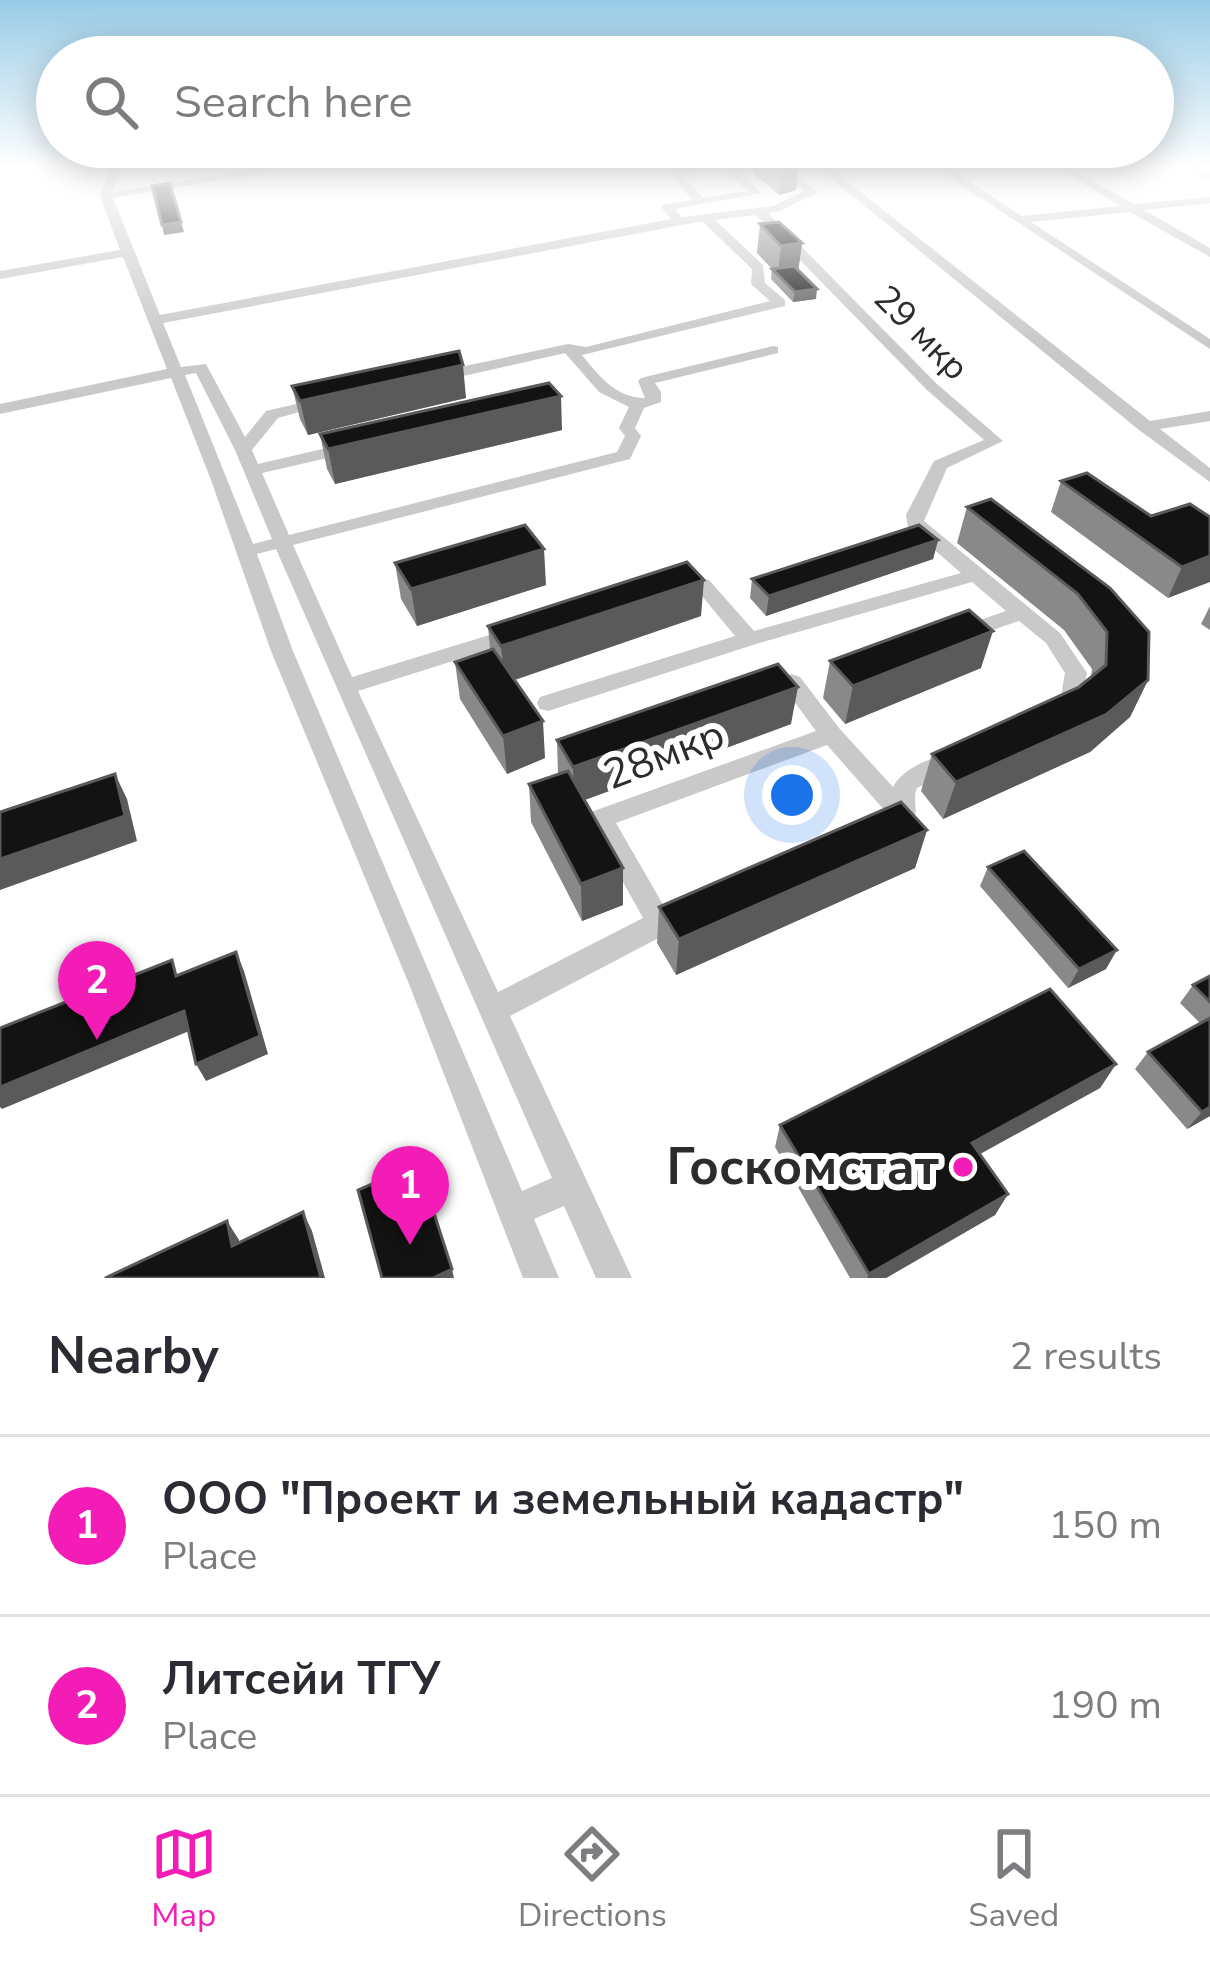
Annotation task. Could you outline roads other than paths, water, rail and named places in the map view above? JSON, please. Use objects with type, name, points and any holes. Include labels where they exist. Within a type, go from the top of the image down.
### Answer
[{"type":"street","points":[[117,227],[282,651],[541,1278]]},
{"type":"street","points":[[154,320],[649,227]]},
{"type":"street","points":[[428,379],[568,348],[586,351],[780,303],[758,284],[758,268],[715,227]]},
{"type":"street","name":"29 мкр","points":[[773,227],[932,387],[995,441],[940,465],[915,523],[975,575]]},
{"type":"street","points":[[896,227],[1210,477]]},
{"type":"street","points":[[1028,227],[1210,345]]},
{"type":"street","points":[[1164,227],[1210,253]]},
{"type":"street","points":[[0,275],[127,252]]},
{"type":"street","points":[[568,348],[619,402],[637,406],[652,402],[653,392],[646,381],[773,350]]},
{"type":"street","points":[[0,409],[201,367],[253,470],[345,687],[614,1278]]},
{"type":"street","points":[[243,450],[272,414],[339,399]]},
{"type":"street","points":[[247,551],[624,455],[633,436],[627,428],[637,406]]},
{"type":"street","points":[[1145,427],[1210,416]]},
{"type":"street","points":[[253,470],[362,445]]},
{"type":"street","points":[[975,575],[1054,638],[1076,673],[1071,700],[1029,724]]},
{"type":"street","name":"28мкр","points":[[548,703],[975,575]]},
{"type":"street","points":[[664,588],[685,582],[702,584],[749,639]]},
{"type":"street","points":[[932,644],[1021,613]]},
{"type":"street","points":[[345,687],[538,627]]},
{"type":"street","name":"28мкр","points":[[660,922],[601,819],[831,734],[810,687],[792,682],[749,696]]},
{"type":"street","points":[[831,734],[904,815]]},
{"type":"street","points":[[904,815],[902,796],[907,782],[968,753]]},
{"type":"street","points":[[863,833],[904,815]]},
{"type":"street","points":[[494,1009],[700,904]]},
{"type":"street","points":[[514,1211],[573,1186]]},
{"type":"place","name":"Литсейи ТГУ","points":[[97,1040]]},
{"type":"place","name":"Госкомстат","points":[[963,1167]]},
{"type":"place","name":"ООО \"Проект и земельный кадастр\"","points":[[410,1245]]}]
